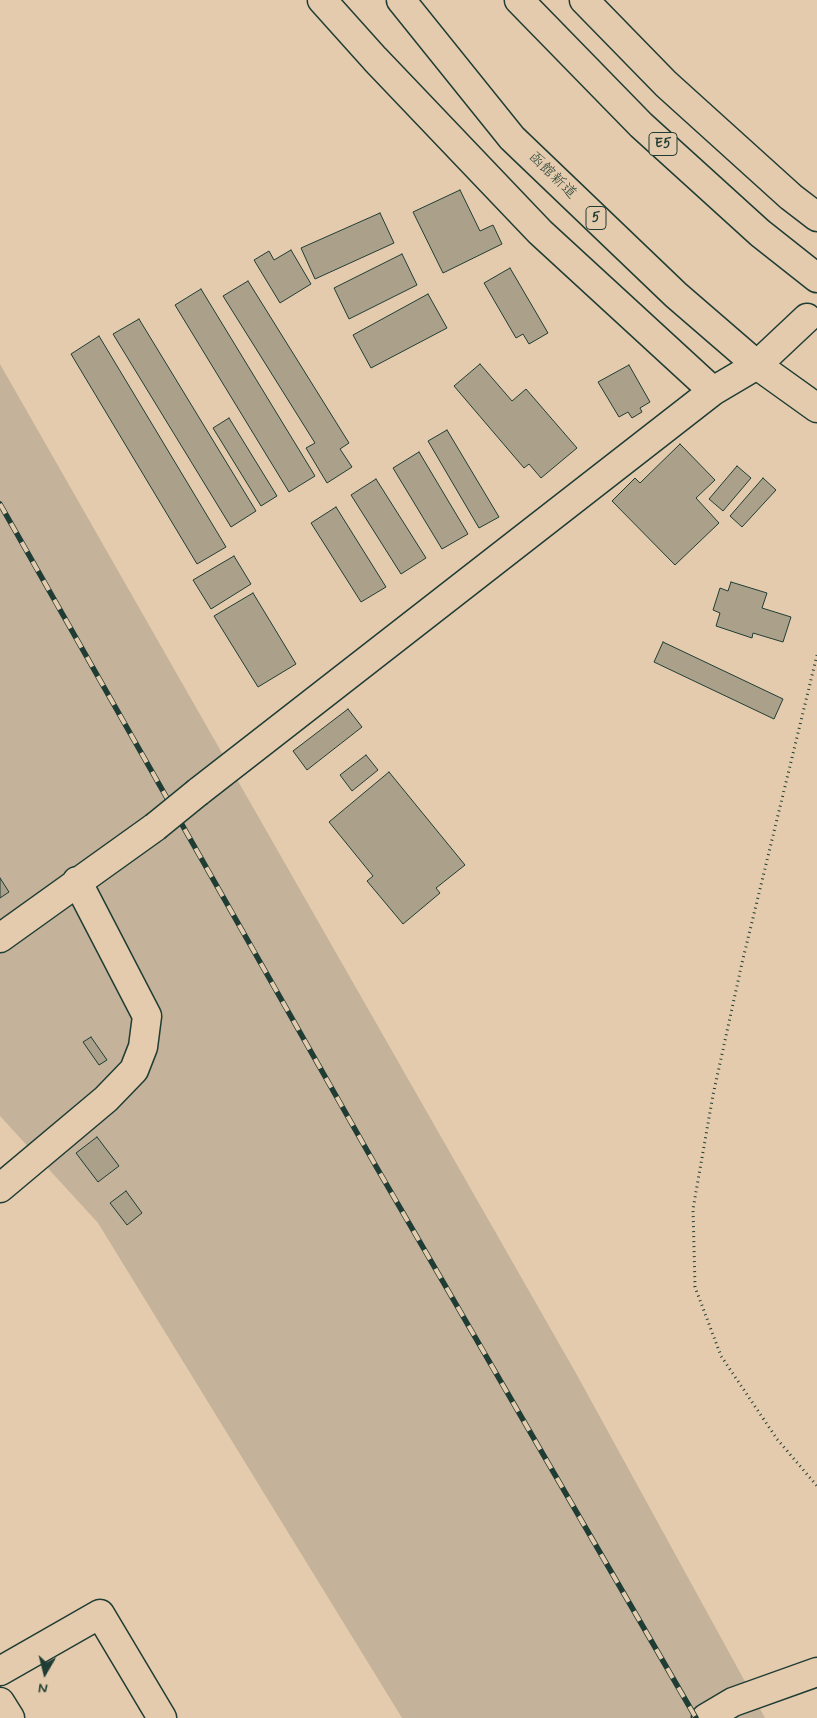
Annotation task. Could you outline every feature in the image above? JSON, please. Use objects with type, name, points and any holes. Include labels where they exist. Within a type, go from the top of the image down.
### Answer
[{"type":"main road","points":[[322,0],[540,232],[713,391]]},
{"type":"main road","name":"函館新道","points":[[402,0],[512,138],[676,295],[757,365],[817,408]]},
{"type":"main road","name":"E5","points":[[519,0],[641,125],[760,232],[817,278]]},
{"type":"main road","points":[[584,0],[666,84],[791,197],[817,217]]},
{"type":"main road","points":[[0,938],[154,827],[713,391],[757,365],[807,318]]},
{"type":"main road","points":[[0,1188],[106,1099],[134,1070],[143,1047],[147,1016],[78,881]]},
{"type":"main road","points":[[0,1671],[100,1614],[162,1718]]},
{"type":"main road","points":[[706,1718],[733,1702],[817,1672]]},
{"type":"main road","points":[[0,1702],[10,1718]]},
{"type":"path","points":[[817,654],[712,1095],[693,1210],[696,1287],[721,1356],[777,1439],[817,1486]]},
{"type":"shaded area","points":[[0,364],[577,1375],[765,1718],[402,1718],[98,1223],[0,1116]]},
{"type":"building","points":[[460,190],[480,231],[493,225],[502,244],[443,273],[413,212]]},
{"type":"building","points":[[380,213],[394,243],[315,279],[301,248]]},
{"type":"building","points":[[291,250],[311,284],[280,303],[254,260],[269,251],[274,260]]},
{"type":"building","points":[[402,254],[417,285],[349,319],[334,288]]},
{"type":"building","points":[[510,268],[548,333],[529,344],[523,334],[516,338],[484,283]]},
{"type":"building","points":[[248,281],[349,443],[340,449],[352,467],[327,483],[306,448],[315,443],[223,296]]},
{"type":"building","points":[[201,289],[315,476],[289,492],[175,305]]},
{"type":"building","points":[[428,294],[447,328],[371,368],[353,335]]},
{"type":"building","points":[[139,319],[256,511],[231,527],[113,334]]},
{"type":"building","points":[[99,336],[226,547],[197,564],[71,354]]},
{"type":"building","points":[[480,364],[512,401],[526,389],[577,448],[541,478],[529,464],[524,468],[454,386]]},
{"type":"building","points":[[629,365],[650,402],[640,408],[642,412],[632,418],[628,412],[619,417],[598,382]]},
{"type":"building","points":[[229,418],[277,496],[261,506],[213,428]]},
{"type":"building","points":[[447,430],[499,517],[479,528],[428,441]]},
{"type":"building","points":[[680,444],[715,480],[696,498],[719,523],[675,565],[612,501],[635,478],[640,483]]},
{"type":"building","points":[[419,452],[468,534],[442,549],[393,468]]},
{"type":"building","points":[[737,466],[751,478],[723,511],[709,499]]},
{"type":"building","points":[[763,478],[776,490],[742,527],[730,516]]},
{"type":"building","points":[[376,479],[426,558],[401,574],[351,495]]},
{"type":"building","points":[[336,507],[386,587],[361,602],[311,523]]},
{"type":"building","points":[[234,556],[251,584],[211,609],[193,580]]},
{"type":"building","points":[[731,582],[767,593],[762,608],[791,617],[783,642],[753,633],[752,638],[716,626],[720,613],[713,610],[720,588],[728,591]]},
{"type":"building","points":[[253,593],[296,664],[258,687],[214,616]]},
{"type":"building","points":[[663,642],[783,699],[774,719],[654,662]]},
{"type":"building","points":[[348,709],[362,727],[307,770],[293,751]]},
{"type":"building","points":[[366,755],[378,770],[352,791],[340,775]]},
{"type":"building","points":[[389,772],[465,865],[436,888],[440,893],[403,924],[367,881],[373,876],[329,822]]},
{"type":"building","points":[[0,878],[9,892],[0,898]]},
{"type":"building","points":[[91,1037],[107,1060],[99,1065],[83,1042]]},
{"type":"building","points":[[97,1137],[119,1166],[98,1182],[76,1153]]},
{"type":"building","points":[[126,1191],[142,1213],[127,1225],[110,1203]]},
{"type":"railway","points":[[0,504],[377,1168],[696,1718]]}]
